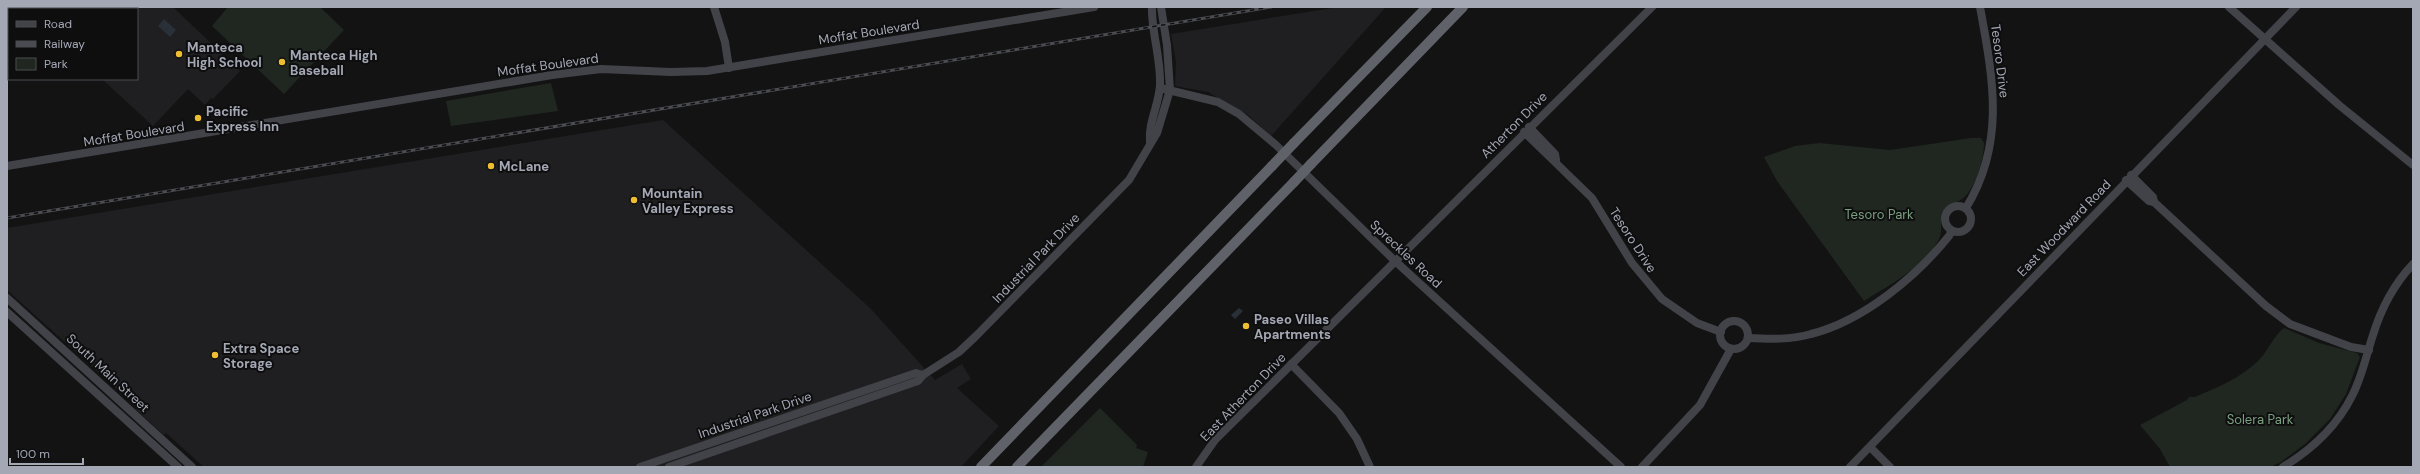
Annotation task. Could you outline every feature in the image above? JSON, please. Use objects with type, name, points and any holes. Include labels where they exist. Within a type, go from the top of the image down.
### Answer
[{"type":"highway","points":[[981,467],[1427,7]]},
{"type":"highway","points":[[1016,467],[1463,7]]},
{"type":"street","points":[[714,7],[725,42],[729,68]]},
{"type":"street","name":"Moffat Boulevard","points":[[7,166],[552,75],[601,69],[670,72],[729,68],[1094,7]]},
{"type":"street","name":"Industrial Park Drive","points":[[1150,142],[1149,131],[1160,88],[1159,55],[1152,7]]},
{"type":"street","name":"Industrial Park Drive","points":[[669,467],[918,381],[923,375],[959,352],[1129,180],[1163,118],[1170,90],[1167,45],[1161,7]]},
{"type":"street","name":"Atherton Drive","points":[[1395,261],[1652,7]]},
{"type":"street","name":"Tesoro Drive","points":[[1966,208],[1977,190],[1986,166],[1991,140],[1993,117],[1993,85],[1980,7]]},
{"type":"street","points":[[2229,7],[2264,40],[2339,105],[2413,165]]},
{"type":"street","name":"East Woodward Road","points":[[1850,467],[2296,7]]},
{"type":"street","name":"Spreckles Road","points":[[1160,88],[1218,102],[1238,114],[1293,161],[1395,261],[1621,467]]},
{"type":"street","name":"Tesoro Drive","points":[[1527,129],[1552,159],[1556,160],[1592,198],[1647,283],[1679,312],[1697,322],[1721,332]]},
{"type":"street","points":[[2129,178],[2149,201],[2154,202],[2266,306],[2290,324],[2351,347],[2369,350]]},
{"type":"street","points":[[1953,206],[1966,208],[1971,217],[1969,227],[1960,232],[1952,231],[1946,224],[1947,212],[1953,206]]},
{"type":"street","points":[[1748,338],[1777,339],[1810,334],[1843,323],[1877,301],[1922,268],[1952,231]]},
{"type":"street","name":"East Atherton Drive","points":[[1196,467],[1215,440],[1395,261]]},
{"type":"street","points":[[2283,467],[2310,448],[2342,413],[2352,396],[2369,350],[2377,321],[2391,292],[2413,264]]},
{"type":"street","name":"South Main Street","points":[[7,298],[192,467]]},
{"type":"street","name":"South Main Street","points":[[7,312],[178,467]]},
{"type":"street","points":[[1737,322],[1746,328],[1748,338],[1741,347],[1731,349],[1722,342],[1721,332],[1727,324],[1737,322]]},
{"type":"street","points":[[1642,467],[1700,405],[1731,349]]},
{"type":"street","points":[[1292,364],[1339,413],[1356,440],[1370,467]]},
{"type":"street","name":"Industrial Park Drive","points":[[640,467],[916,373],[923,375]]},
{"type":"street","points":[[1870,446],[1890,466]]},
{"type":"street","points":[[178,467],[185,461]]},
{"type":"shaded area","name":"Manteca High School","points":[[26,7],[173,7],[240,71],[213,99],[211,98],[205,105],[188,89],[153,126],[103,80],[138,80],[138,8]]},
{"type":"shaded area","points":[[1339,7],[1386,7],[1271,136],[1248,115],[1208,92],[1175,86],[1176,62],[1171,34]]},
{"type":"shaded area","points":[[164,19],[176,30],[170,37],[158,26]]},
{"type":"shaded area","points":[[663,120],[870,308],[935,380],[962,364],[971,379],[957,388],[999,426],[961,467],[204,467],[166,433],[164,435],[135,409],[137,407],[7,290],[7,228]]},
{"type":"shaded area","points":[[1239,308],[1243,311],[1235,319],[1231,315]]},
{"type":"green space","name":"Manteca High Baseball","points":[[228,7],[320,7],[344,30],[284,94],[212,26]]},
{"type":"green space","points":[[551,83],[558,111],[451,126],[446,101]]},
{"type":"green space","name":"Tesoro Park","points":[[1971,138],[1981,138],[1984,143],[1981,165],[1975,181],[1967,194],[1962,199],[1948,206],[1942,213],[1940,236],[1933,249],[1916,267],[1864,301],[1777,181],[1764,157],[1795,146],[1819,143],[1890,150]]},
{"type":"green space","name":"Solera Park","points":[[2284,328],[2319,343],[2357,353],[2360,357],[2346,394],[2330,419],[2305,444],[2281,462],[2270,467],[2170,467],[2160,449],[2140,425],[2187,400],[2189,397],[2195,397],[2212,390],[2245,372],[2259,360],[2280,331]]},
{"type":"green space","points":[[1100,408],[1137,445],[1136,448],[1148,452],[1143,467],[1042,466]]},
{"type":"railway","points":[[7,218],[1271,7]]},
{"type":"place","name":"Manteca High School","points":[[179,54]]},
{"type":"place","name":"Manteca High Baseball","points":[[282,62]]},
{"type":"place","name":"Pacific Express Inn","points":[[198,118]]},
{"type":"place","name":"McLane","points":[[491,166]]},
{"type":"place","name":"Mountain Valley Express","points":[[634,200]]},
{"type":"place","name":"Paseo Villas Apartments","points":[[1246,326]]},
{"type":"place","name":"Extra Space Storage","points":[[215,355]]}]
